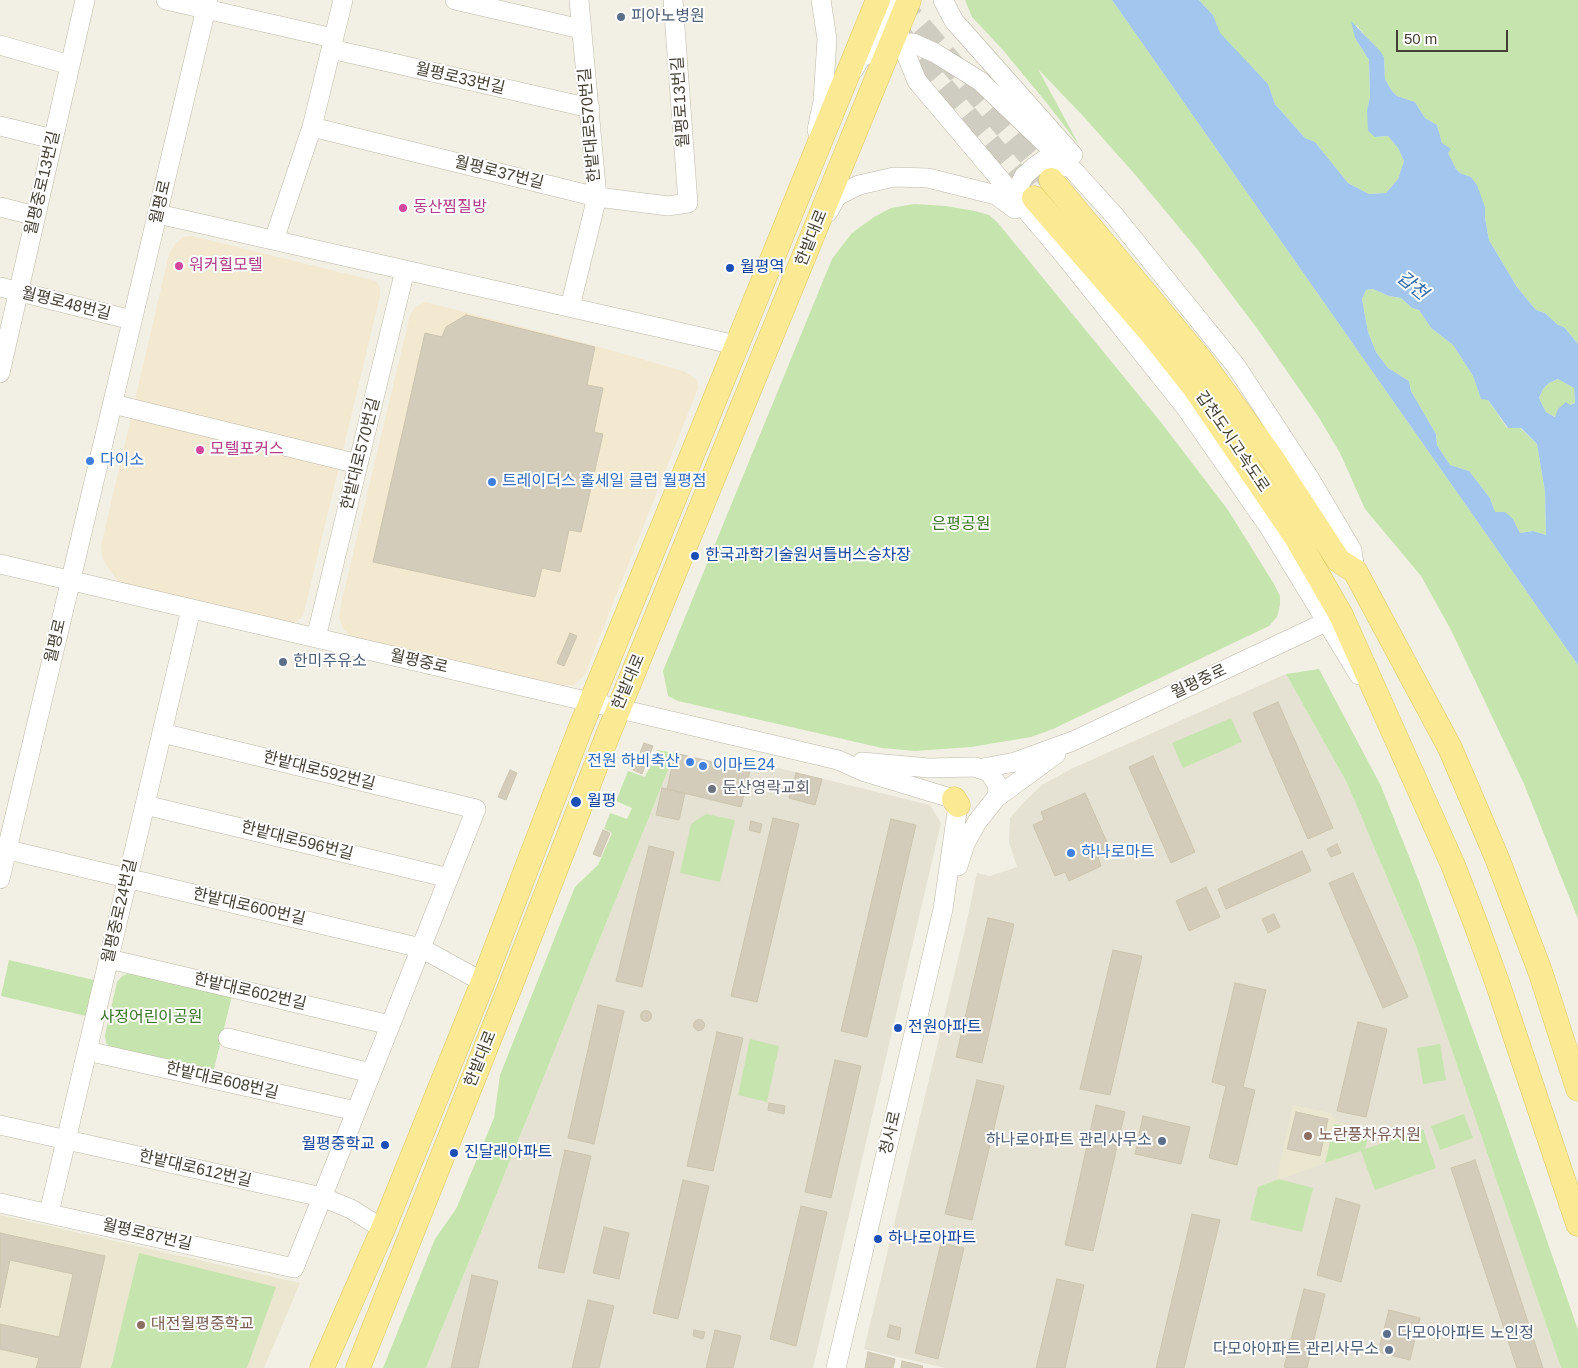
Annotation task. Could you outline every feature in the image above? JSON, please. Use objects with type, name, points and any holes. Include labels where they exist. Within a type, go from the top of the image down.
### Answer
[{"type":"main road","points":[[809,172],[878,0]]},
{"type":"main road","name":"한밭대로","points":[[358,1368],[510,987],[618,709],[909,0]]},
{"type":"main road","name":"한밭대로","points":[[322,1368],[383,1229],[484,982],[591,703],[736,344],[809,172]]},
{"type":"main road","name":"갑천도시고속도로","points":[[1051,180],[1200,359],[1272,458],[1339,561],[1355,571]]},
{"type":"main road","name":"갑천도시고속도로","points":[[1028,201],[1152,334],[1194,387],[1296,537],[1341,615],[1387,716],[1475,922],[1578,1224]]},
{"type":"main road","points":[[1355,571],[1450,748],[1497,858],[1540,971],[1578,1090]]},
{"type":"street","name":"월평중로13번길","points":[[1,368],[84,0]]},
{"type":"street","name":"월평로33번길","points":[[166,0],[207,5],[332,44],[590,108]]},
{"type":"street","points":[[274,240],[312,127],[343,0]]},
{"type":"street","points":[[455,0],[581,29]]},
{"type":"street","name":"한밭대로570번길","points":[[570,307],[597,197],[579,0]]},
{"type":"street","name":"월평로13번길","points":[[673,0],[688,203]]},
{"type":"street","points":[[809,172],[823,101],[827,39],[821,0]]},
{"type":"street","points":[[885,0],[893,40],[917,81],[1028,201]]},
{"type":"street","points":[[893,40],[896,0]]},
{"type":"street","points":[[943,0],[954,21],[1073,154],[1075,172]]},
{"type":"street","name":"월평로","points":[[0,879],[3,849],[71,580],[207,5]]},
{"type":"street","points":[[844,86],[860,58],[873,48],[893,40],[912,43],[935,53],[980,82],[1075,172],[1114,215],[1236,366],[1310,479],[1352,550],[1355,571]]},
{"type":"street","points":[[0,45],[70,64]]},
{"type":"street","points":[[0,126],[53,139]]},
{"type":"street","name":"월평로37번길","points":[[312,127],[597,197],[668,206],[688,203]]},
{"type":"street","points":[[1075,172],[1056,161],[1044,160],[1024,176],[1018,188],[1028,201],[1044,231],[1186,408],[1269,527],[1356,671],[1387,716]]},
{"type":"street","points":[[806,253],[837,196],[859,185],[894,177],[928,178],[996,195],[1044,231]]},
{"type":"street","points":[[0,207],[36,216]]},
{"type":"street","points":[[158,214],[736,344]]},
{"type":"street","name":"한밭대로570번길","points":[[316,638],[405,270]]},
{"type":"street","name":"월평로48번길","points":[[0,287],[132,320]]},
{"type":"street","points":[[113,404],[358,464]]},
{"type":"street","name":"월평중로","points":[[0,564],[838,760]]},
{"type":"street","name":"월평중로24번길","points":[[49,1213],[191,608]]},
{"type":"street","name":"월평중로","points":[[1073,741],[1326,622]]},
{"type":"street","name":"한밭대로592번길","points":[[162,733],[476,809],[449,878]]},
{"type":"street","points":[[946,897],[949,862],[957,818],[953,783],[961,771],[1015,762],[1073,741]]},
{"type":"street","points":[[946,897],[965,844],[977,822],[991,804],[1073,741]]},
{"type":"street","points":[[838,760],[929,768],[975,768],[989,772],[997,784],[991,804]]},
{"type":"street","points":[[838,760],[865,772],[956,802],[964,810],[971,812],[991,804]]},
{"type":"street","name":"한밭대로596번길","points":[[145,805],[449,878]]},
{"type":"street","name":"한밭대로600번길","points":[[3,849],[421,948],[484,982]]},
{"type":"street","points":[[322,1197],[449,878]]},
{"type":"street","name":"청사로","points":[[836,1368],[946,897]]},
{"type":"street","name":"한밭대로602번길","points":[[109,959],[390,1025]]},
{"type":"street","points":[[228,1038],[371,1073]]},
{"type":"street","name":"한밭대로608번길","points":[[87,1051],[356,1111]]},
{"type":"street","name":"한밭대로612번길","points":[[0,1125],[322,1197],[351,1209],[383,1229]]},
{"type":"street","name":"월평로87번길","points":[[0,1203],[294,1268],[322,1197]]},
{"type":"shaded area","points":[[192,236],[376,281],[380,287],[380,296],[303,616],[292,623],[122,584],[116,579],[103,560],[101,546],[169,254],[175,244],[183,237]]},
{"type":"shaded area","points":[[426,302],[603,348],[683,371],[696,379],[698,388],[585,674],[574,685],[558,685],[353,638],[344,630],[339,618],[410,315],[416,306]]},
{"type":"shaded area","name":"하나로아파트","points":[[1286,674],[1347,783],[1416,946],[1561,1368],[945,1368],[864,1349],[977,873],[990,876],[1017,867],[1009,842],[1010,818],[1042,785],[1073,768]]},
{"type":"shaded area","name":"진달래아파트","points":[[675,753],[750,771],[779,768],[930,805],[941,823],[813,1368],[426,1368]]},
{"type":"shaded area","points":[[1293,1105],[1330,1113],[1339,1123],[1369,1129],[1364,1149],[1276,1181]]},
{"type":"shaded area","name":"대전월평중학교","points":[[0,1215],[300,1283],[264,1368],[0,1368]]},
{"type":"green space","points":[[965,0],[1112,0],[1578,665],[1578,919],[1524,784],[1451,630],[1421,576],[1365,509],[1340,453],[1318,416],[1259,331],[1197,249],[1138,178],[1038,69],[1079,145],[1002,49],[972,17]]},
{"type":"green space","points":[[1199,0],[1578,0],[1578,344],[1564,327],[1558,325],[1545,313],[1536,310],[1517,287],[1489,240],[1485,207],[1471,177],[1460,173],[1456,169],[1442,143],[1437,125],[1425,118],[1415,102],[1397,96],[1392,91],[1385,79],[1384,57],[1356,25],[1355,38],[1369,60],[1370,97],[1367,111],[1375,137],[1388,136],[1398,148],[1404,161],[1398,179],[1386,193],[1369,194],[1348,183],[1315,142],[1305,138],[1275,104],[1268,84],[1219,33],[1213,15]]},
{"type":"green space","name":"은평공원","points":[[914,204],[946,206],[975,211],[989,215],[998,223],[1160,421],[1228,510],[1280,596],[1277,617],[1269,626],[1053,729],[1031,737],[971,747],[915,751],[882,748],[678,701],[668,696],[663,671],[832,259],[852,233],[874,217],[891,208]]},
{"type":"green space","points":[[1373,289],[1389,296],[1401,298],[1412,308],[1419,310],[1431,328],[1453,345],[1473,376],[1481,398],[1488,400],[1507,428],[1520,428],[1537,444],[1545,492],[1546,535],[1533,531],[1520,533],[1513,519],[1495,512],[1490,498],[1469,471],[1450,465],[1437,445],[1436,434],[1411,391],[1409,381],[1388,368],[1376,352],[1368,332],[1362,299],[1366,290]]},
{"type":"green space","points":[[1558,379],[1574,388],[1575,403],[1556,417],[1546,412],[1539,398],[1543,389],[1549,383]]},
{"type":"green space","points":[[1319,669],[1381,786],[1420,884],[1500,1105],[1578,1330],[1578,1368],[1561,1368],[1416,946],[1347,783],[1286,674]]},
{"type":"green space","points":[[1231,718],[1242,742],[1183,768],[1172,743]]},
{"type":"green space","points":[[657,750],[675,753],[426,1368],[383,1368],[435,1239],[456,1209],[494,1118],[500,1075],[575,887],[598,865],[612,833],[604,829],[610,813],[627,819],[632,808],[616,801],[628,771],[645,777]]},
{"type":"green space","points":[[706,814],[735,820],[720,882],[680,873],[691,824]]},
{"type":"green space","points":[[9,960],[98,981],[90,1017],[1,996]]},
{"type":"green space","name":"사정어린이공원","points":[[130,973],[232,996],[213,1073],[113,1049],[106,1043],[105,1035],[117,982],[122,976]]},
{"type":"green space","points":[[750,1039],[779,1046],[767,1102],[738,1095]]},
{"type":"green space","points":[[1440,1044],[1446,1080],[1423,1084],[1417,1048]]},
{"type":"green space","points":[[1464,1114],[1473,1138],[1440,1150],[1431,1126]]},
{"type":"green space","points":[[1334,1124],[1369,1131],[1365,1149],[1423,1129],[1436,1168],[1375,1190],[1361,1151],[1325,1163]]},
{"type":"green space","points":[[1279,1179],[1313,1188],[1302,1232],[1250,1220],[1258,1187]]},
{"type":"green space","points":[[139,1253],[276,1287],[247,1368],[111,1368]]},
{"type":"water","name":"갑천","points":[[1112,0],[1199,0],[1213,15],[1220,33],[1268,84],[1275,104],[1305,138],[1315,142],[1348,183],[1369,194],[1386,193],[1398,179],[1404,161],[1398,148],[1388,136],[1375,137],[1368,131],[1367,110],[1370,97],[1369,60],[1355,38],[1351,21],[1384,57],[1385,79],[1392,91],[1397,96],[1415,102],[1425,118],[1437,125],[1442,143],[1451,149],[1448,153],[1456,169],[1460,173],[1471,177],[1477,185],[1485,207],[1489,240],[1517,287],[1536,310],[1545,313],[1558,325],[1564,327],[1578,344],[1578,665]],"holes":[[[1373,289],[1389,296],[1401,298],[1412,308],[1419,310],[1431,328],[1453,345],[1473,376],[1481,399],[1488,400],[1508,428],[1521,428],[1537,444],[1545,492],[1546,535],[1533,531],[1520,533],[1513,519],[1505,512],[1495,512],[1490,498],[1469,471],[1450,465],[1437,445],[1436,434],[1411,391],[1409,381],[1388,368],[1376,352],[1368,332],[1362,299],[1366,290]],[[1558,379],[1574,388],[1575,403],[1570,405],[1566,402],[1558,409],[1555,417],[1546,412],[1539,398],[1543,389],[1549,383]]]},
{"type":"building","name":"트레이더스 홀세일 클럽 월평점","points":[[466,315],[595,347],[587,385],[603,388],[594,432],[603,434],[581,532],[569,530],[560,572],[542,568],[535,597],[373,562],[425,333],[442,337],[446,327]]},
{"type":"building","points":[[570,633],[577,636],[564,666],[557,663]]},
{"type":"building","points":[[1278,702],[1333,828],[1308,839],[1253,713]]},
{"type":"building","points":[[644,743],[653,746],[642,774],[633,770]]},
{"type":"building","points":[[675,753],[750,771],[741,807],[667,789]]},
{"type":"building","points":[[1153,756],[1195,852],[1171,863],[1129,767]]},
{"type":"building","points":[[510,770],[517,773],[506,800],[498,797]]},
{"type":"building","points":[[796,773],[822,779],[815,805],[789,798]]},
{"type":"building","points":[[662,788],[685,793],[679,820],[656,815]]},
{"type":"building","points":[[1085,793],[1111,851],[1098,857],[1101,866],[1069,881],[1065,872],[1055,876],[1033,825],[1044,820],[1041,812]]},
{"type":"building","points":[[773,818],[799,824],[757,1002],[731,996]]},
{"type":"building","points":[[891,819],[916,825],[867,1037],[841,1031]]},
{"type":"building","points":[[751,821],[762,824],[760,833],[749,830]]},
{"type":"building","points":[[603,830],[610,833],[600,857],[593,854]]},
{"type":"building","points":[[1337,844],[1341,853],[1331,857],[1327,849]]},
{"type":"building","points":[[649,846],[674,852],[642,987],[616,981]]},
{"type":"building","points":[[1302,851],[1311,871],[1226,909],[1218,889]]},
{"type":"building","points":[[1353,873],[1408,997],[1383,1008],[1329,883]]},
{"type":"building","points":[[1206,887],[1220,917],[1189,931],[1176,901]]},
{"type":"building","points":[[1274,914],[1280,927],[1268,933],[1262,919]]},
{"type":"building","points":[[988,918],[1014,924],[982,1063],[956,1057]]},
{"type":"building","points":[[1113,950],[1142,956],[1110,1095],[1080,1089]]},
{"type":"building","points":[[1235,983],[1266,990],[1243,1087],[1255,1090],[1237,1165],[1209,1158],[1226,1086],[1212,1082]]},
{"type":"building","points":[[598,1005],[624,1011],[594,1144],[568,1138]]},
{"type":"building","points":[[644,1011],[648,1011],[651,1016],[650,1020],[644,1021],[641,1018],[641,1014]]},
{"type":"building","points":[[697,1020],[701,1020],[704,1025],[703,1029],[697,1030],[694,1027],[694,1023]]},
{"type":"building","points":[[1358,1022],[1387,1029],[1366,1117],[1337,1111]]},
{"type":"building","points":[[717,1032],[743,1038],[713,1171],[687,1166]]},
{"type":"building","points":[[835,1060],[861,1066],[831,1198],[805,1192]]},
{"type":"building","points":[[977,1080],[1004,1086],[972,1220],[945,1214]]},
{"type":"building","points":[[769,1103],[785,1106],[784,1114],[768,1110]]},
{"type":"building","points":[[1096,1105],[1125,1112],[1093,1251],[1065,1245]]},
{"type":"building","points":[[1296,1112],[1328,1119],[1320,1156],[1287,1149]]},
{"type":"building","name":"하나로아파트 관리사무소","points":[[1143,1116],[1190,1127],[1181,1164],[1135,1154]]},
{"type":"building","points":[[565,1150],[591,1156],[564,1273],[538,1268]]},
{"type":"building","points":[[1475,1160],[1543,1368],[1517,1368],[1451,1168]]},
{"type":"building","points":[[683,1180],[709,1186],[678,1319],[653,1313]]},
{"type":"building","points":[[1336,1198],[1360,1205],[1341,1282],[1317,1275]]},
{"type":"building","points":[[801,1206],[827,1212],[796,1346],[770,1339]]},
{"type":"building","points":[[1192,1214],[1220,1220],[1184,1368],[1156,1368]]},
{"type":"building","points":[[604,1227],[629,1233],[619,1279],[593,1273]]},
{"type":"building","points":[[0,1233],[105,1256],[80,1368],[36,1368],[39,1358],[0,1349],[0,1324],[59,1337],[73,1274],[10,1260],[0,1308]]},
{"type":"building","points":[[941,1243],[964,1248],[938,1359],[915,1353]]},
{"type":"building","points":[[472,1275],[498,1281],[478,1368],[451,1368]]},
{"type":"building","points":[[1057,1279],[1084,1285],[1065,1368],[1036,1368]]},
{"type":"building","points":[[1304,1289],[1325,1294],[1307,1368],[1287,1368],[1284,1367]]},
{"type":"building","points":[[588,1300],[614,1306],[599,1368],[572,1368]]},
{"type":"building","points":[[1389,1310],[1420,1318],[1410,1360],[1378,1352]]},
{"type":"building","points":[[890,1325],[901,1328],[899,1340],[887,1337]]},
{"type":"building","points":[[694,1330],[705,1332],[703,1339],[693,1336]]},
{"type":"building","points":[[715,1330],[741,1336],[733,1368],[706,1368]]},
{"type":"building","points":[[868,1352],[895,1359],[893,1368],[865,1368]]},
{"type":"building","points":[[902,1361],[923,1366],[922,1368],[901,1368]]},
{"type":"tunnel","points":[[897,0],[1051,180]]},
{"type":"tunnel","points":[[897,32],[1034,198]]},
{"type":"place","name":"피아노병원","points":[[621,17]]},
{"type":"place","name":"동산찜질방","points":[[403,208]]},
{"type":"place","name":"워커힐모텔","points":[[179,266]]},
{"type":"place","name":"월평역","points":[[730,268]]},
{"type":"place","name":"모텔포커스","points":[[200,450]]},
{"type":"place","name":"다이소","points":[[90,461]]},
{"type":"place","name":"트레이더스 홀세일 클럽 월평점","points":[[492,482]]},
{"type":"place","name":"한국과학기술원셔틀버스승차장","points":[[695,556]]},
{"type":"place","name":"한미주유소","points":[[283,662]]},
{"type":"place","name":"전원 하비축산","points":[[690,762]]},
{"type":"place","name":"이마트24","points":[[703,766]]},
{"type":"place","name":"둔산영락교회","points":[[712,789]]},
{"type":"place","name":"월평","points":[[576,802]]},
{"type":"place","name":"하나로마트","points":[[1071,853]]},
{"type":"place","name":"전원아파트","points":[[898,1028]]},
{"type":"place","name":"노란풍차유치원","points":[[1308,1136]]},
{"type":"place","name":"하나로아파트 관리사무소","points":[[1162,1141]]},
{"type":"place","name":"월평중학교","points":[[385,1145]]},
{"type":"place","name":"진달래아파트","points":[[454,1153]]},
{"type":"place","name":"하나로아파트","points":[[878,1239]]},
{"type":"place","name":"대전월평중학교","points":[[141,1325]]},
{"type":"place","name":"다모아아파트 노인정","points":[[1387,1334]]},
{"type":"place","name":"다모아아파트 관리사무소","points":[[1389,1350]]}]
